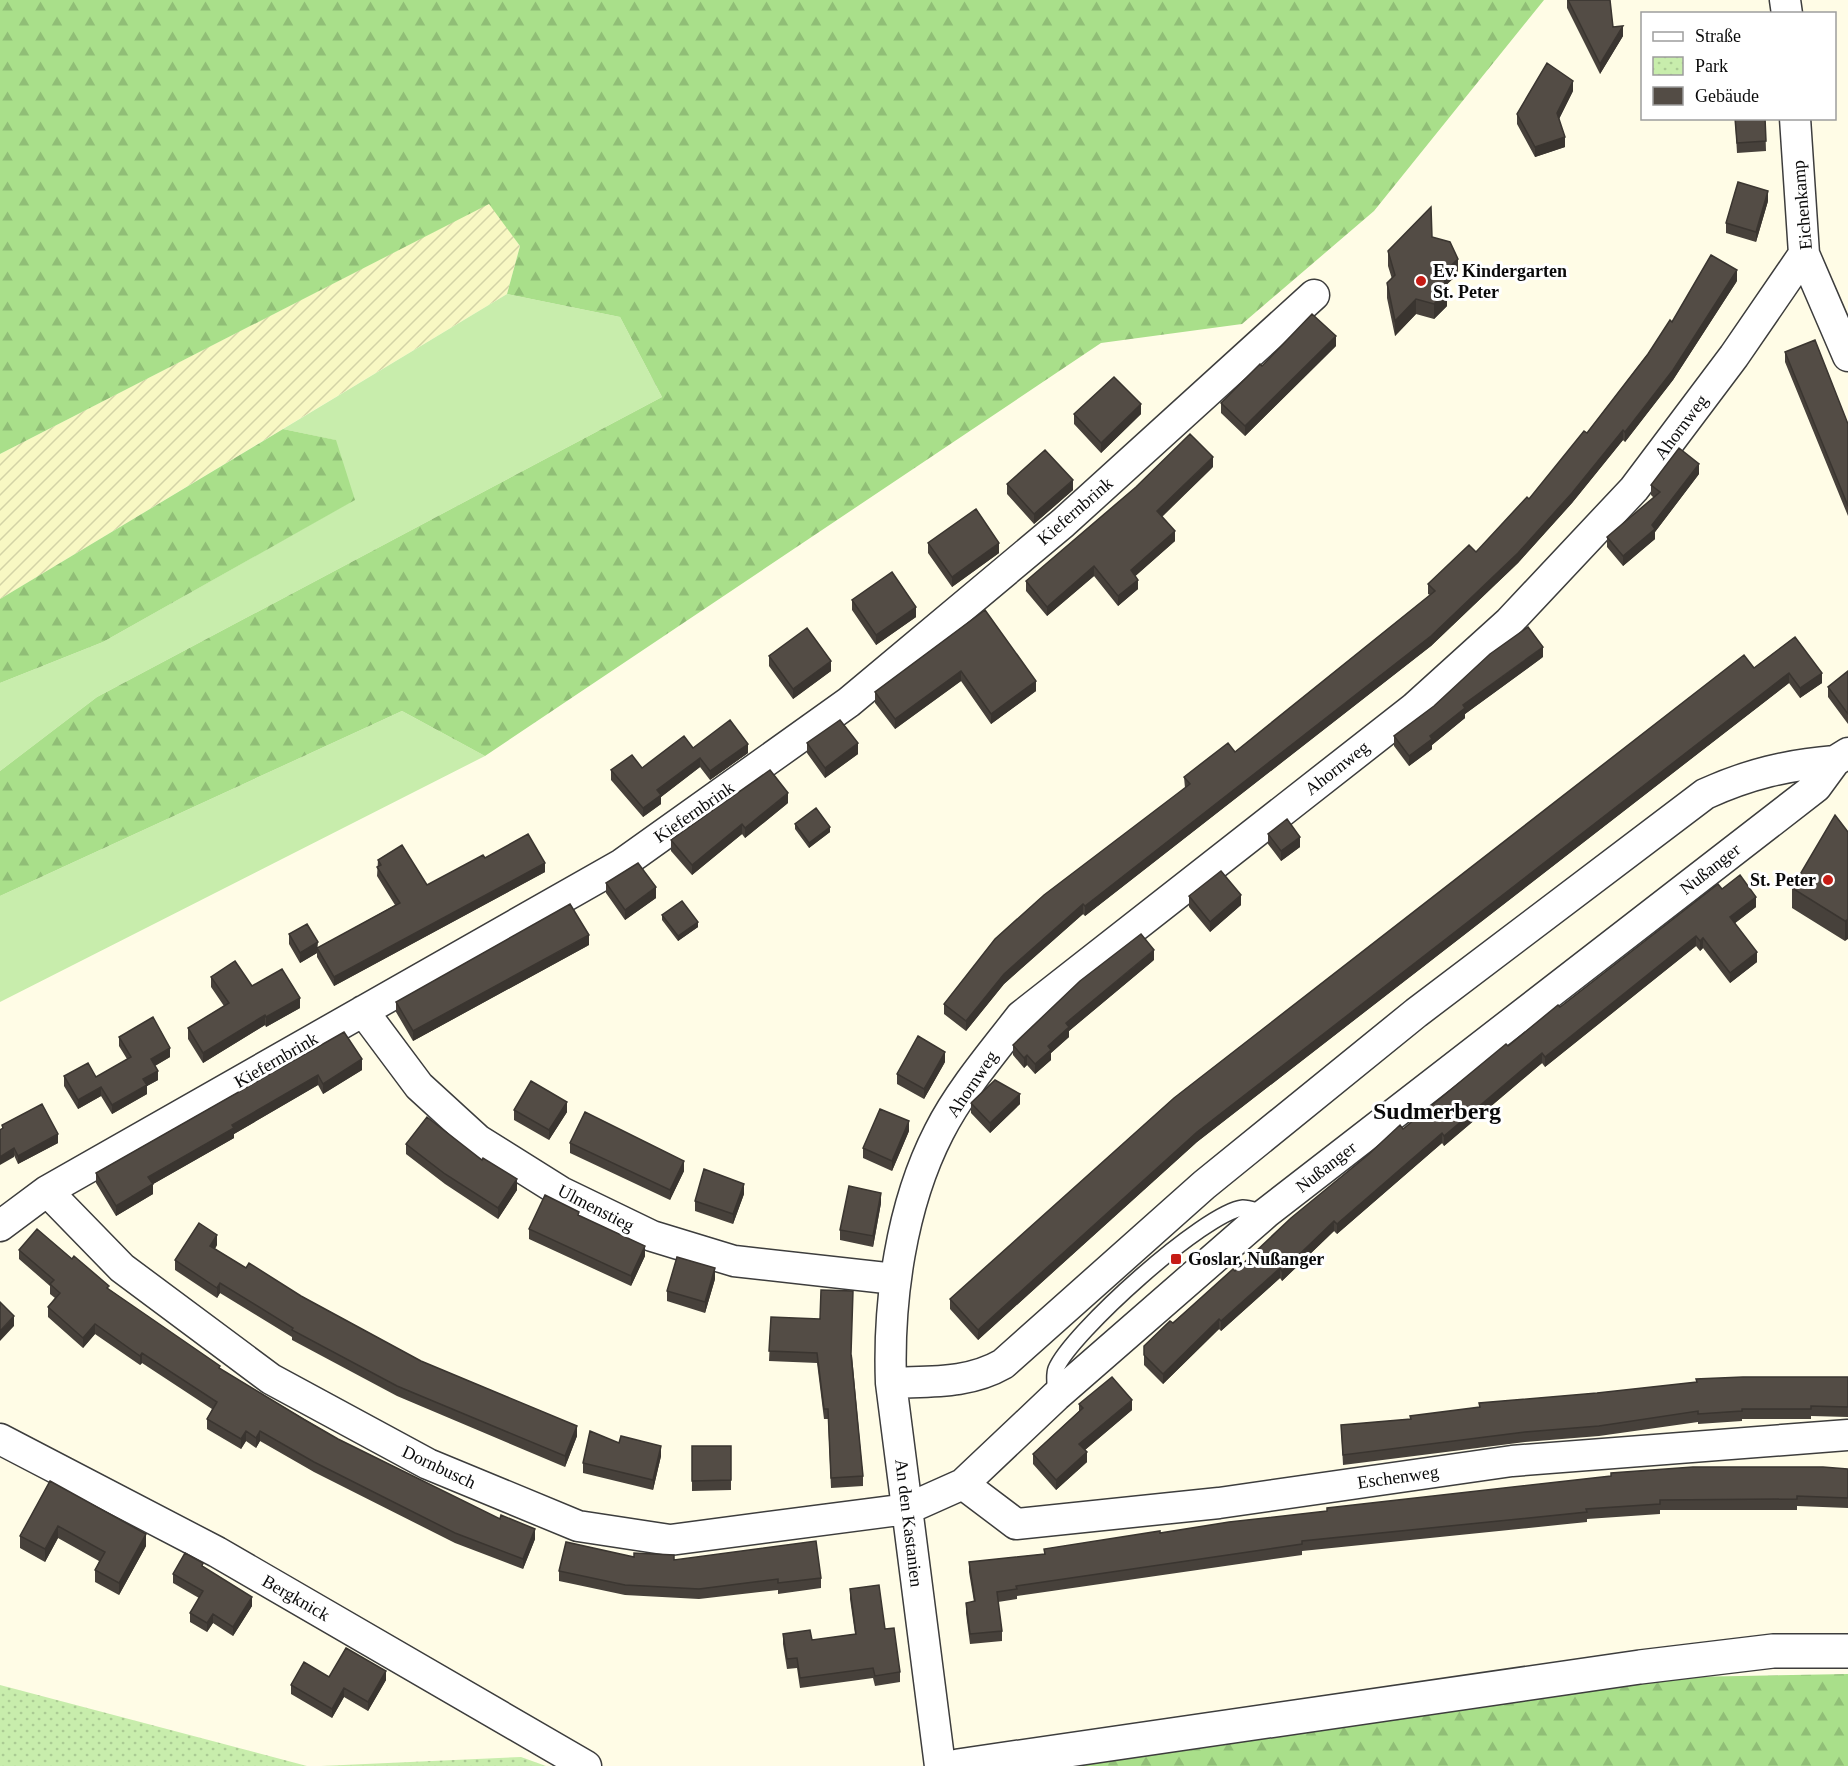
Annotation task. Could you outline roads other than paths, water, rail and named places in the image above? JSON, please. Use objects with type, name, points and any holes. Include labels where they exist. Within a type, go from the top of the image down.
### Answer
[{"type":"street","name":"Eichenkamp","points":[[1795,120],[1804,254],[1848,356]]},
{"type":"street","name":"Ahornweg","points":[[895,1279],[910,1209],[939,1132],[988,1059],[1021,1016],[1414,708],[1509,622],[1634,489],[1734,356],[1804,254]]},
{"type":"street","name":"Kiefernbrink","points":[[0,1226],[47,1191],[622,864],[849,702],[1063,523],[1314,295]]},
{"type":"street","name":"Nußanger","points":[[891,1383],[962,1381],[985,1374],[1003,1364],[1232,1162],[1416,1013],[1705,794],[1742,777],[1798,764],[1844,764]]},
{"type":"street","name":"Nußanger","points":[[907,1509],[963,1484],[1056,1396],[1266,1213],[1844,764]]},
{"type":"street","name":"Ulmenstieg","points":[[363,1011],[419,1086],[478,1140],[561,1192],[652,1236],[734,1261],[895,1279]]},
{"type":"street","name":"Dornbusch","points":[[47,1191],[122,1268],[271,1379],[428,1464],[578,1526],[670,1540],[907,1509]]},
{"type":"street","name":"An den Kastanien","points":[[895,1279],[890,1341],[891,1383],[940,1766]]},
{"type":"street","name":"Eschenweg","points":[[963,1484],[1016,1524],[1219,1503],[1512,1461],[1848,1435]]},
{"type":"street","name":"Bergknick","points":[[0,1439],[217,1552],[586,1766]]},
{"type":"street","points":[[958,1766],[1640,1666],[1773,1651],[1848,1651]]},
{"type":"place","name":"Ev. Kindergarten St. Peter","points":[[1421,281]]},
{"type":"place","name":"St. Peter","points":[[1828,880]]},
{"type":"place","name":"Goslar, Nußanger","points":[[1176,1259]]},
{"type":"district","name":"Sudmerberg","points":[[1437,1111]]}]
